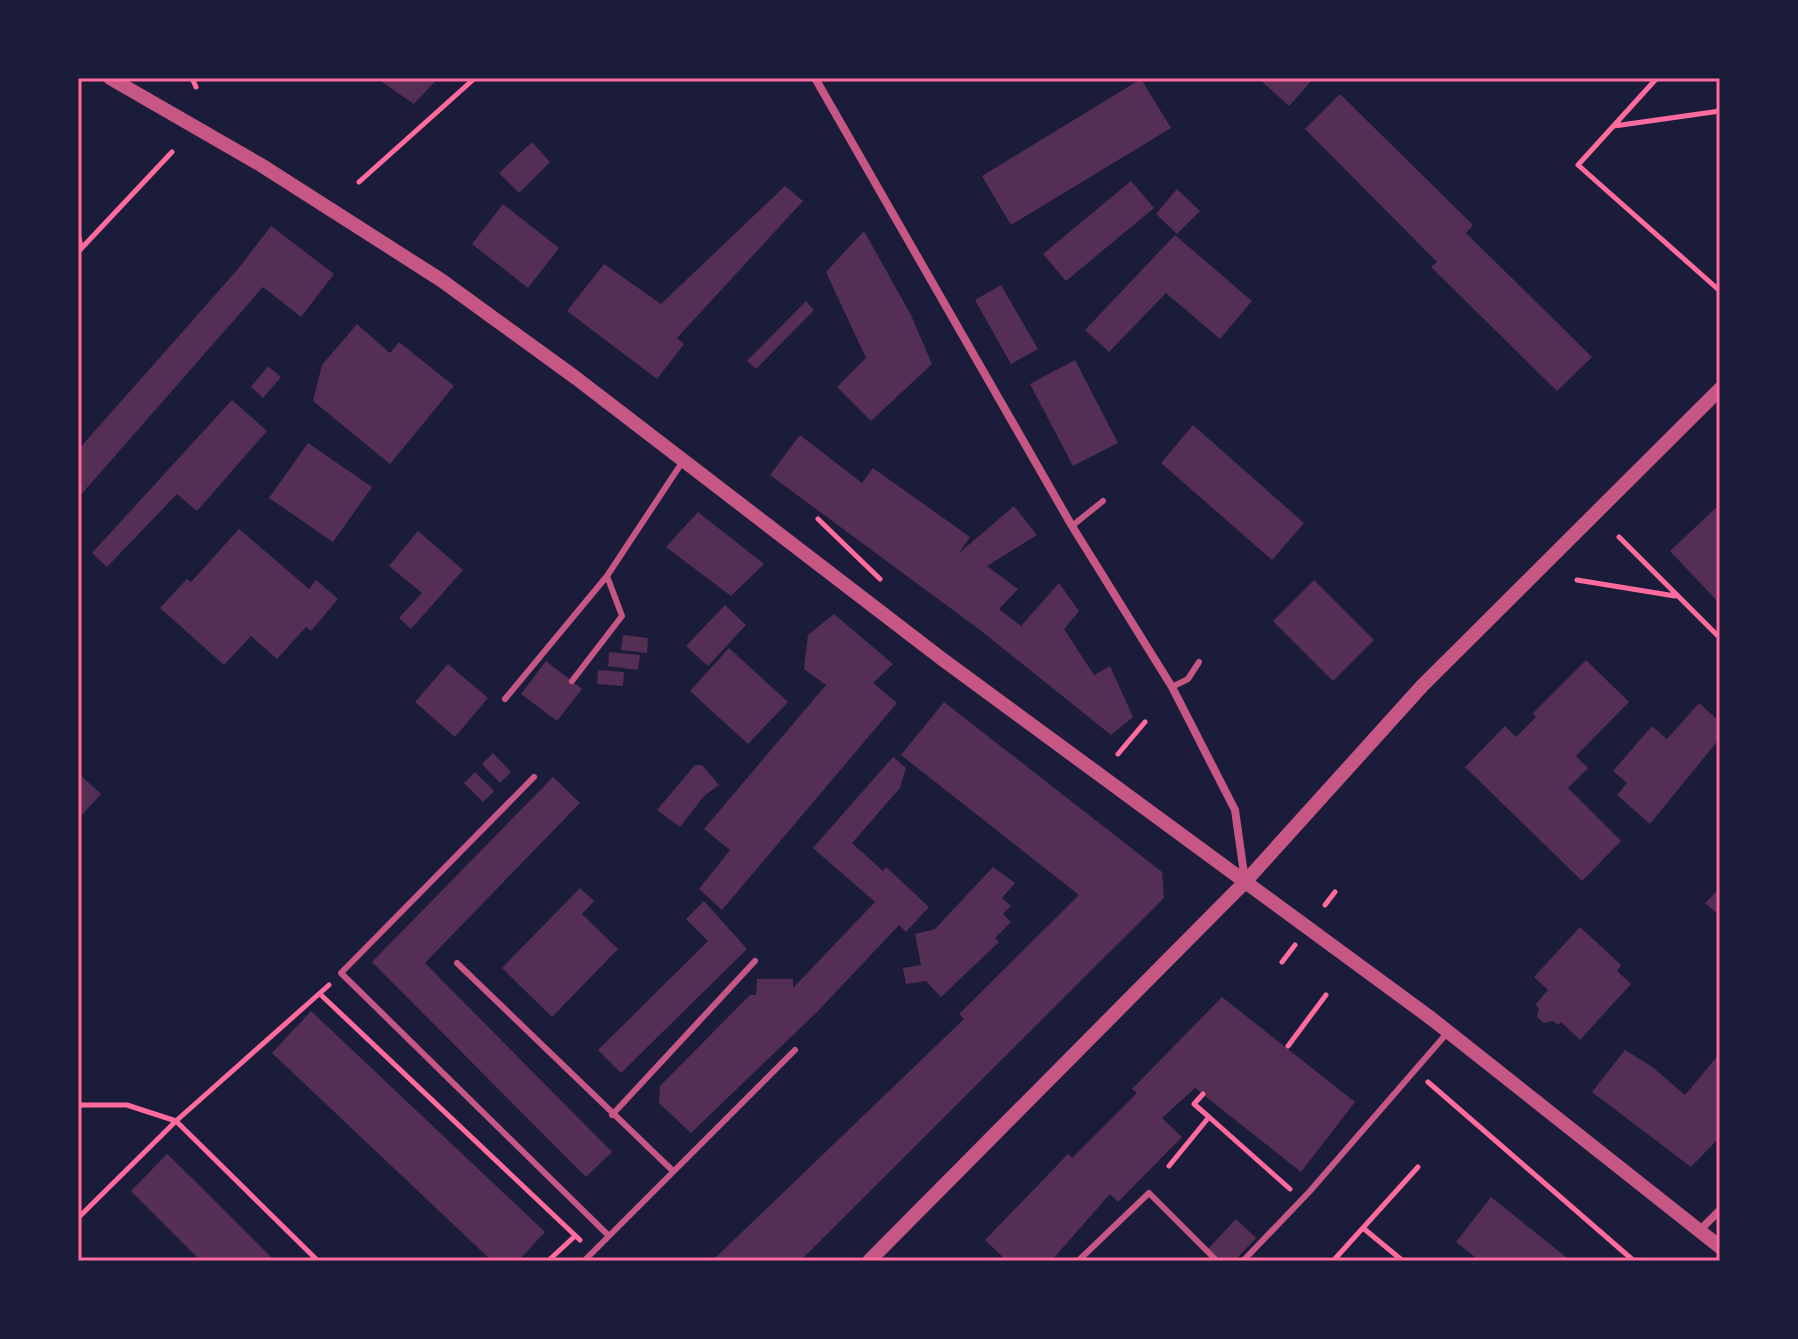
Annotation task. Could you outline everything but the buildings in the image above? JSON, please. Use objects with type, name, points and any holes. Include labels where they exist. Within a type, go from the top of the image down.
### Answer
[{"type":"street","points":[[110,78],[261,165],[394,248],[576,378],[948,664],[1448,1032],[1720,1247]]},
{"type":"street","points":[[815,78],[1072,526],[1172,687],[1235,810],[1245,882]]},
{"type":"street","points":[[869,1261],[1245,882],[1422,686],[1720,389]]},
{"type":"street","points":[[1700,1230],[1720,1210]]},
{"type":"lane","points":[[505,699],[607,576],[683,461]]},
{"type":"lane","points":[[1072,526],[1103,501]]},
{"type":"lane","points":[[572,681],[622,616],[607,576]]},
{"type":"lane","points":[[1172,687],[1188,679],[1199,662]]},
{"type":"lane","points":[[534,777],[341,973],[608,1235]]},
{"type":"lane","points":[[612,1115],[755,961]]},
{"type":"lane","points":[[457,963],[673,1171]]},
{"type":"lane","points":[[1243,1261],[1302,1200],[1448,1032]]},
{"type":"lane","points":[[584,1261],[795,1050]]},
{"type":"lane","points":[[1078,1261],[1149,1193],[1217,1261]]},
{"type":"path","points":[[192,78],[196,87]]},
{"type":"path","points":[[359,182],[475,78]]},
{"type":"path","points":[[1656,79],[1578,165],[1720,291]]},
{"type":"path","points":[[1613,126],[1720,111]]},
{"type":"path","points":[[80,250],[172,152]]},
{"type":"path","points":[[78,233],[80,250]]},
{"type":"path","points":[[1619,537],[1720,638]]},
{"type":"path","points":[[1577,580],[1677,596]]},
{"type":"path","points":[[1118,754],[1145,722]]},
{"type":"path","points":[[1325,905],[1335,892]]},
{"type":"path","points":[[1282,962],[1295,945]]},
{"type":"path","points":[[78,1218],[176,1121],[341,973]]},
{"type":"path","points":[[320,994],[592,1252]]},
{"type":"path","points":[[1288,1046],[1326,995]]},
{"type":"path","points":[[1415,1071],[1634,1261]]},
{"type":"path","points":[[1203,1094],[1194,1104],[1302,1200]]},
{"type":"path","points":[[78,1105],[127,1105],[176,1121],[318,1261]]},
{"type":"path","points":[[1169,1166],[1209,1117]]},
{"type":"path","points":[[1333,1261],[1418,1167]]},
{"type":"path","points":[[1363,1228],[1403,1261]]},
{"type":"path","points":[[548,1261],[575,1236]]}]
